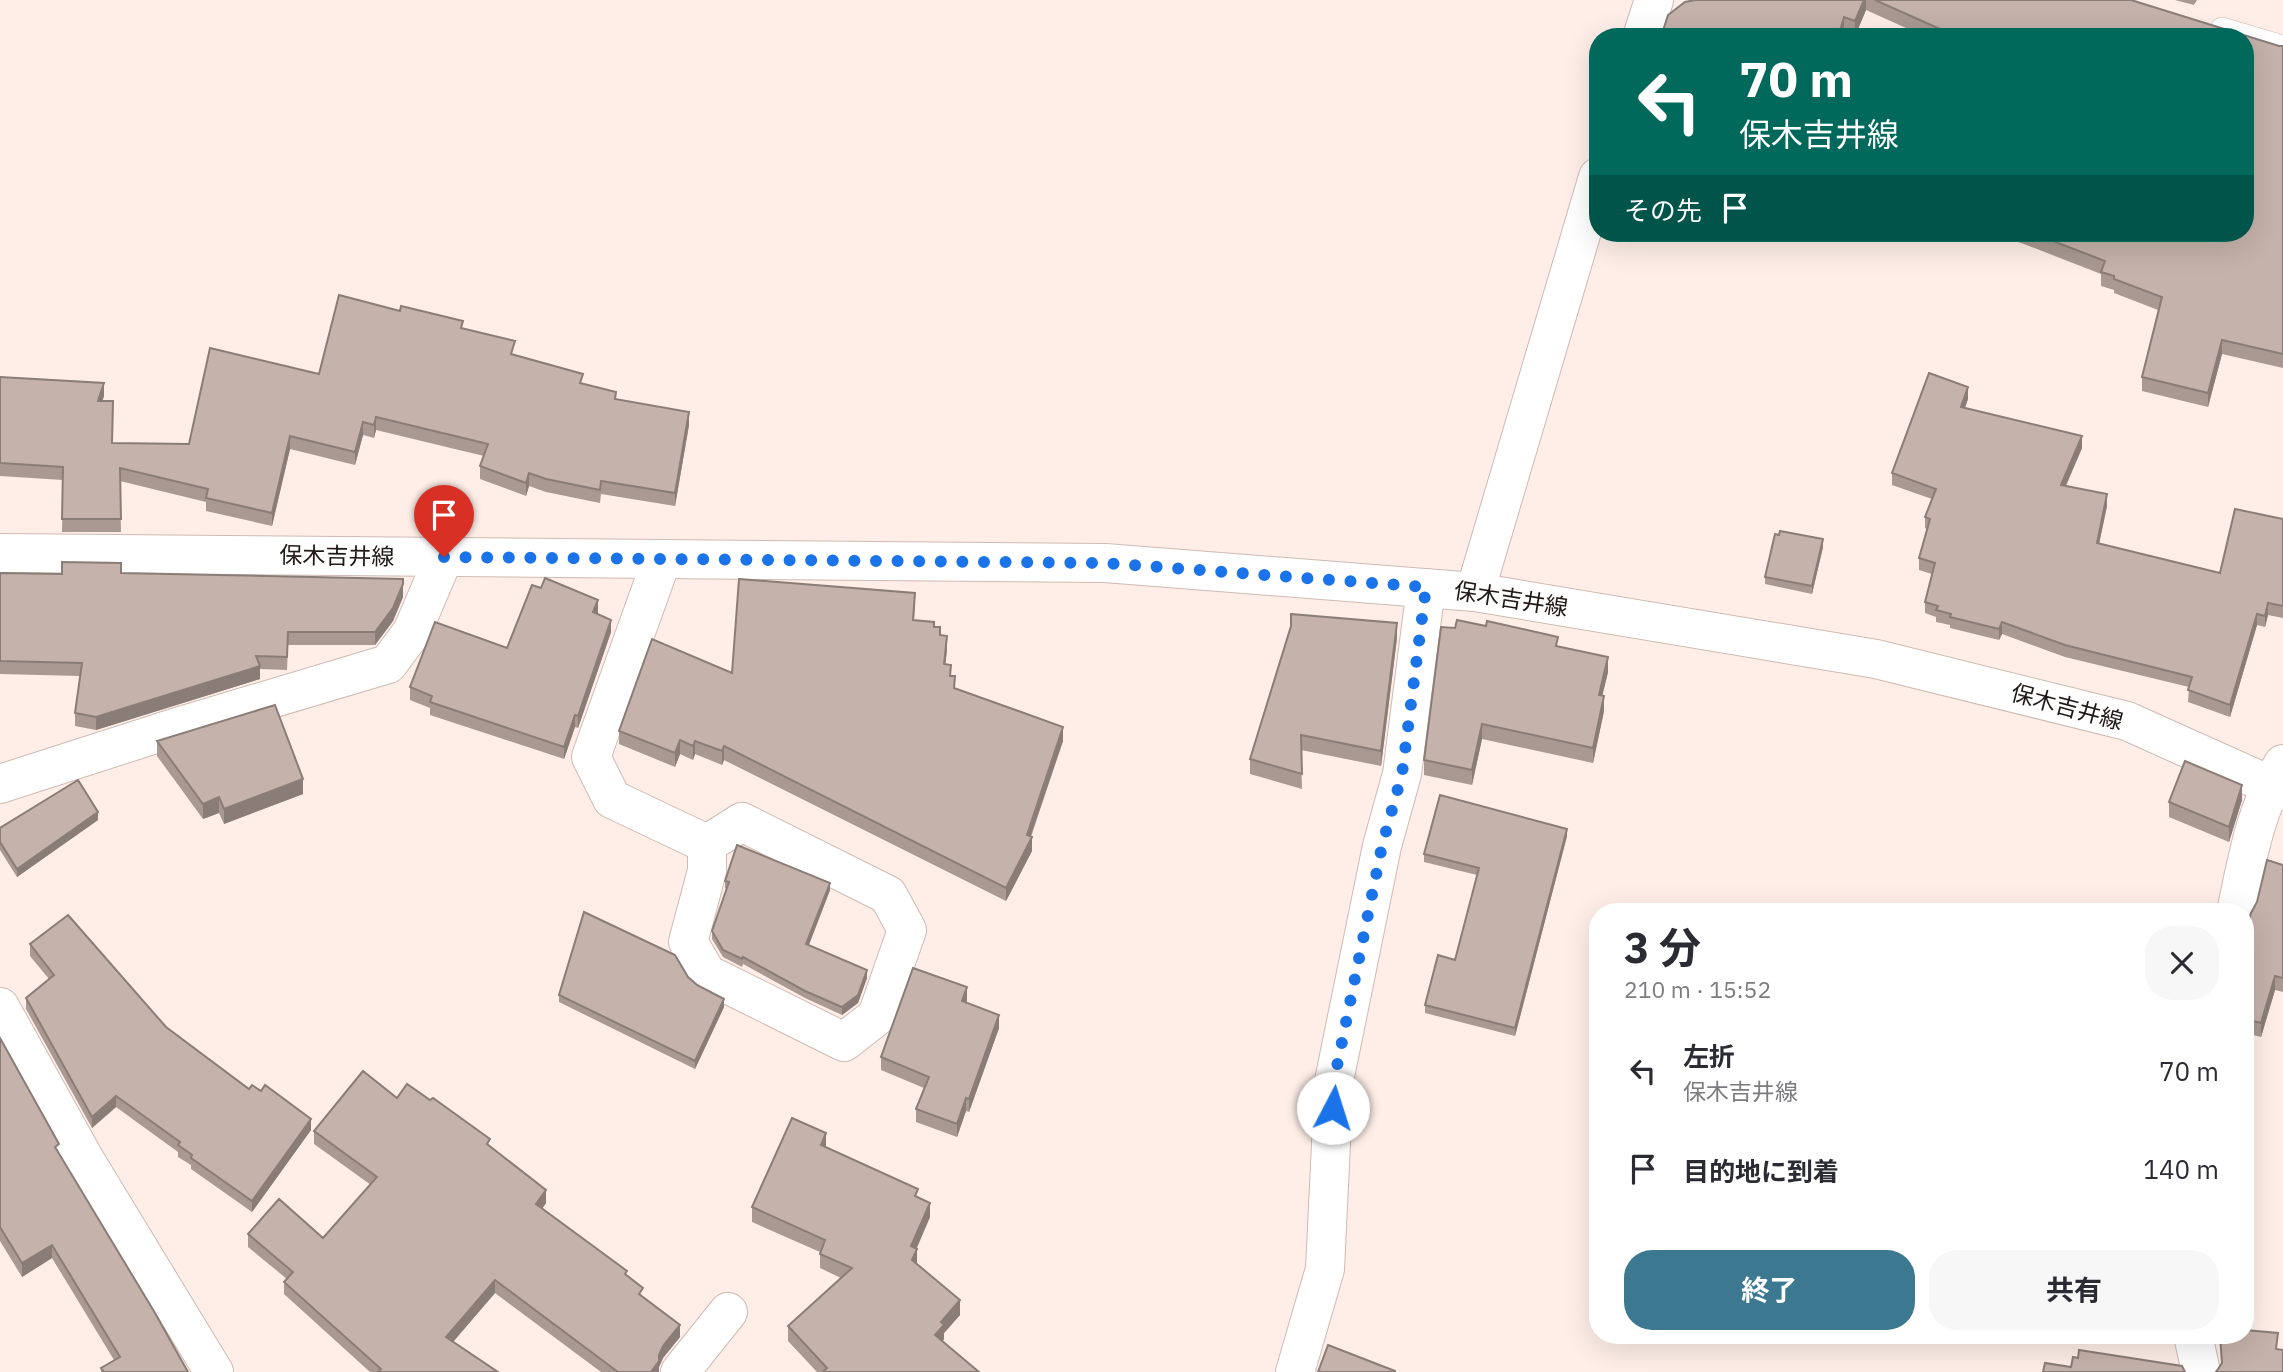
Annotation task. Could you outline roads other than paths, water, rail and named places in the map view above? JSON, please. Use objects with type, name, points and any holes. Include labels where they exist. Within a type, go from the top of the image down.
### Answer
[{"type":"street","points":[[1645,28],[1654,0]]},
{"type":"street","points":[[1475,592],[1589,207]]},
{"type":"street","name":"保木吉井線","points":[[0,553],[1105,563],[1426,587],[1475,592],[1876,659],[2126,721],[2279,780]]},
{"type":"street","points":[[0,783],[388,664],[412,632],[444,557]]},
{"type":"street","points":[[662,559],[591,757],[612,799],[707,844]]},
{"type":"street","points":[[1295,1372],[1325,1269],[1334,1081],[1382,846],[1402,774],[1426,587]]},
{"type":"street","points":[[2237,903],[2257,820],[2279,780]]},
{"type":"street","points":[[742,822],[888,895],[907,930],[877,1016],[844,1042],[708,974],[688,942],[707,872],[707,844],[742,822]]},
{"type":"street","points":[[0,1007],[85,1160],[214,1372]]},
{"type":"street","points":[[680,1372],[728,1312]]},
{"type":"street","points":[[2195,1344],[2201,1372]]},
{"type":"lane","points":[[2205,24],[2219,28]]},
{"type":"lane","points":[[2254,38],[2283,47]]}]
